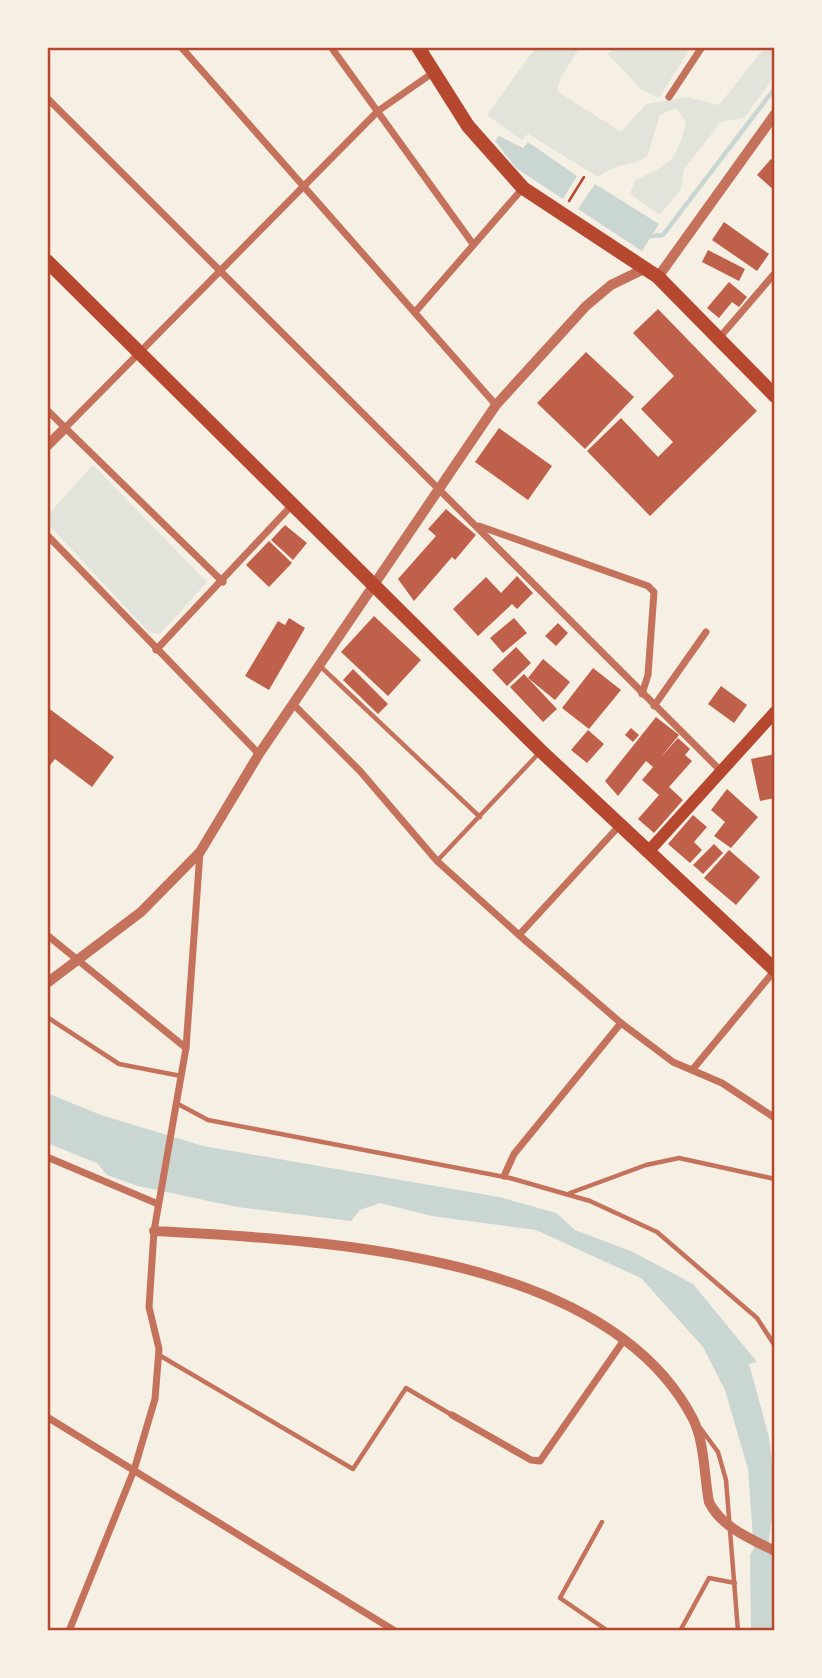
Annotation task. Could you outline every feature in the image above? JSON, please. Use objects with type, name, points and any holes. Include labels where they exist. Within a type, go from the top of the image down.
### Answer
[{"type":"main road","points":[[418,47],[468,126],[523,188],[658,277],[720,337],[775,396]]},
{"type":"main road","points":[[47,261],[541,751],[775,970]]},
{"type":"main road","points":[[648,852],[775,712]]},
{"type":"street","points":[[181,47],[496,405]]},
{"type":"street","points":[[331,47],[473,244]]},
{"type":"street","points":[[669,97],[702,47]]},
{"type":"street","points":[[47,446],[378,111],[435,71]]},
{"type":"street","points":[[47,97],[721,771]]},
{"type":"street","points":[[658,277],[775,114]]},
{"type":"street","points":[[416,311],[523,188]]},
{"type":"street","points":[[47,983],[141,912],[200,852],[259,754],[438,486],[496,405],[586,306],[611,285],[646,268]]},
{"type":"street","points":[[720,337],[773,278]]},
{"type":"street","points":[[47,410],[223,582]]},
{"type":"street","points":[[156,650],[293,505]]},
{"type":"street","points":[[475,524],[648,586],[654,592],[648,674],[642,694]]},
{"type":"street","points":[[47,535],[259,754]]},
{"type":"street","points":[[654,706],[706,632]]},
{"type":"street","points":[[293,705],[360,772],[438,861],[621,1023],[673,1062],[722,1083],[775,1118]]},
{"type":"street","points":[[519,935],[620,825]]},
{"type":"street","points":[[69,1631],[134,1470],[155,1399],[159,1355],[149,1307],[154,1231],[186,1048],[200,852]]},
{"type":"street","points":[[47,935],[80,959],[186,1048]]},
{"type":"street","points":[[693,1069],[775,970]]},
{"type":"street","points":[[504,1176],[514,1154],[621,1023]]},
{"type":"street","points":[[47,1157],[158,1204]]},
{"type":"street","points":[[154,1231],[236,1236],[365,1250],[448,1265],[537,1293],[625,1338],[651,1363],[694,1421],[709,1502],[721,1519],[744,1536],[775,1550]]},
{"type":"street","points":[[452,1416],[531,1460],[540,1461],[625,1338]]},
{"type":"street","points":[[47,1417],[395,1631]]},
{"type":"lane","points":[[320,666],[480,817]]},
{"type":"lane","points":[[438,861],[541,751]]},
{"type":"lane","points":[[47,1017],[119,1064],[182,1076]]},
{"type":"lane","points":[[178,1104],[208,1119],[225,1123],[504,1176],[569,1193],[657,1232],[757,1318],[775,1346]]},
{"type":"lane","points":[[569,1193],[646,1165],[679,1158],[775,1179]]},
{"type":"lane","points":[[159,1355],[353,1469],[406,1388],[452,1416]]},
{"type":"lane","points":[[694,1421],[718,1451],[726,1480],[738,1631]]},
{"type":"lane","points":[[602,1522],[560,1598],[608,1631]]},
{"type":"lane","points":[[680,1631],[709,1578],[735,1583]]},
{"type":"path","points":[[562,212],[584,177]]},
{"type":"shaded area","points":[[536,47],[580,47],[561,77],[557,91],[621,132],[646,104],[687,97],[719,105],[765,47],[775,47],[775,76],[744,118],[721,122],[684,169],[681,189],[660,215],[630,194],[635,180],[664,165],[675,154],[686,122],[676,108],[660,115],[647,157],[612,169],[598,177],[528,134],[522,140],[487,115]]},
{"type":"shaded area","points":[[614,47],[691,47],[659,98],[641,89],[608,54]]},
{"type":"shaded area","points":[[499,136],[523,148],[528,142],[577,176],[563,199],[516,168],[495,141]]},
{"type":"shaded area","points":[[595,184],[659,224],[642,251],[578,209]]},
{"type":"shaded area","points":[[93,465],[207,582],[160,634],[150,633],[47,523],[47,516]]},
{"type":"shaded area","points":[[47,1093],[101,1115],[203,1146],[499,1197],[556,1213],[575,1230],[633,1252],[693,1284],[757,1362],[749,1364],[769,1437],[775,1491],[759,1621],[748,1469],[725,1390],[703,1347],[641,1278],[536,1230],[432,1216],[380,1203],[360,1210],[351,1221],[237,1207],[138,1186],[107,1175],[97,1163],[47,1143]]},
{"type":"building","points":[[771,159],[775,162],[775,191],[757,175]]},
{"type":"building","points":[[724,222],[769,254],[757,271],[712,240]]},
{"type":"building","points":[[708,250],[745,269],[739,281],[702,262]]},
{"type":"building","points":[[729,282],[747,297],[739,307],[732,302],[719,318],[707,308]]},
{"type":"building","points":[[658,309],[757,411],[650,516],[587,451],[621,418],[658,457],[673,442],[641,409],[674,376],[633,333]]},
{"type":"building","points":[[586,352],[634,397],[585,449],[537,403]]},
{"type":"building","points":[[499,428],[552,466],[528,500],[475,462]]},
{"type":"building","points":[[446,509],[476,535],[455,560],[452,557],[414,601],[398,579],[436,536],[428,529]]},
{"type":"building","points":[[285,525],[307,543],[293,560],[271,540]]},
{"type":"building","points":[[269,541],[292,563],[269,587],[246,565]]},
{"type":"building","points":[[517,576],[533,593],[517,609],[512,604],[478,636],[453,609],[486,577],[501,593]]},
{"type":"building","points":[[374,616],[421,660],[388,696],[341,652]]},
{"type":"building","points":[[289,618],[305,628],[269,690],[245,676],[278,621],[285,625]]},
{"type":"building","points":[[514,618],[527,633],[503,653],[490,638]]},
{"type":"building","points":[[558,623],[568,633],[556,646],[545,636]]},
{"type":"building","points":[[516,647],[531,663],[507,686],[492,670]]},
{"type":"building","points":[[543,659],[570,682],[555,700],[528,678]]},
{"type":"building","points":[[593,668],[621,690],[589,729],[562,708]]},
{"type":"building","points":[[353,669],[388,704],[378,714],[343,680]]},
{"type":"building","points":[[524,674],[557,709],[543,722],[510,687]]},
{"type":"building","points":[[721,686],[747,705],[734,723],[708,704]]},
{"type":"building","points":[[47,707],[114,757],[92,787],[55,759],[47,769]]},
{"type":"building","points":[[656,717],[679,735],[660,758],[678,738],[690,749],[685,755],[692,761],[669,787],[683,800],[654,833],[638,819],[659,795],[642,780],[653,767],[646,761],[618,796],[605,781]]},
{"type":"building","points":[[631,728],[639,735],[633,742],[625,735]]},
{"type":"building","points":[[588,730],[604,744],[587,763],[571,750]]},
{"type":"building","points":[[775,754],[775,798],[760,801],[751,759]]},
{"type":"building","points":[[727,789],[758,817],[731,848],[714,836],[725,822],[711,810]]},
{"type":"building","points":[[693,815],[707,827],[694,842],[702,850],[690,863],[668,844]]},
{"type":"building","points":[[714,844],[723,853],[703,874],[693,865]]},
{"type":"building","points":[[729,850],[760,877],[736,905],[704,878]]},
{"type":"waterway","points":[[651,236],[663,235],[775,88]]},
{"type":"waterway","points":[[762,1558],[763,1631]]}]
